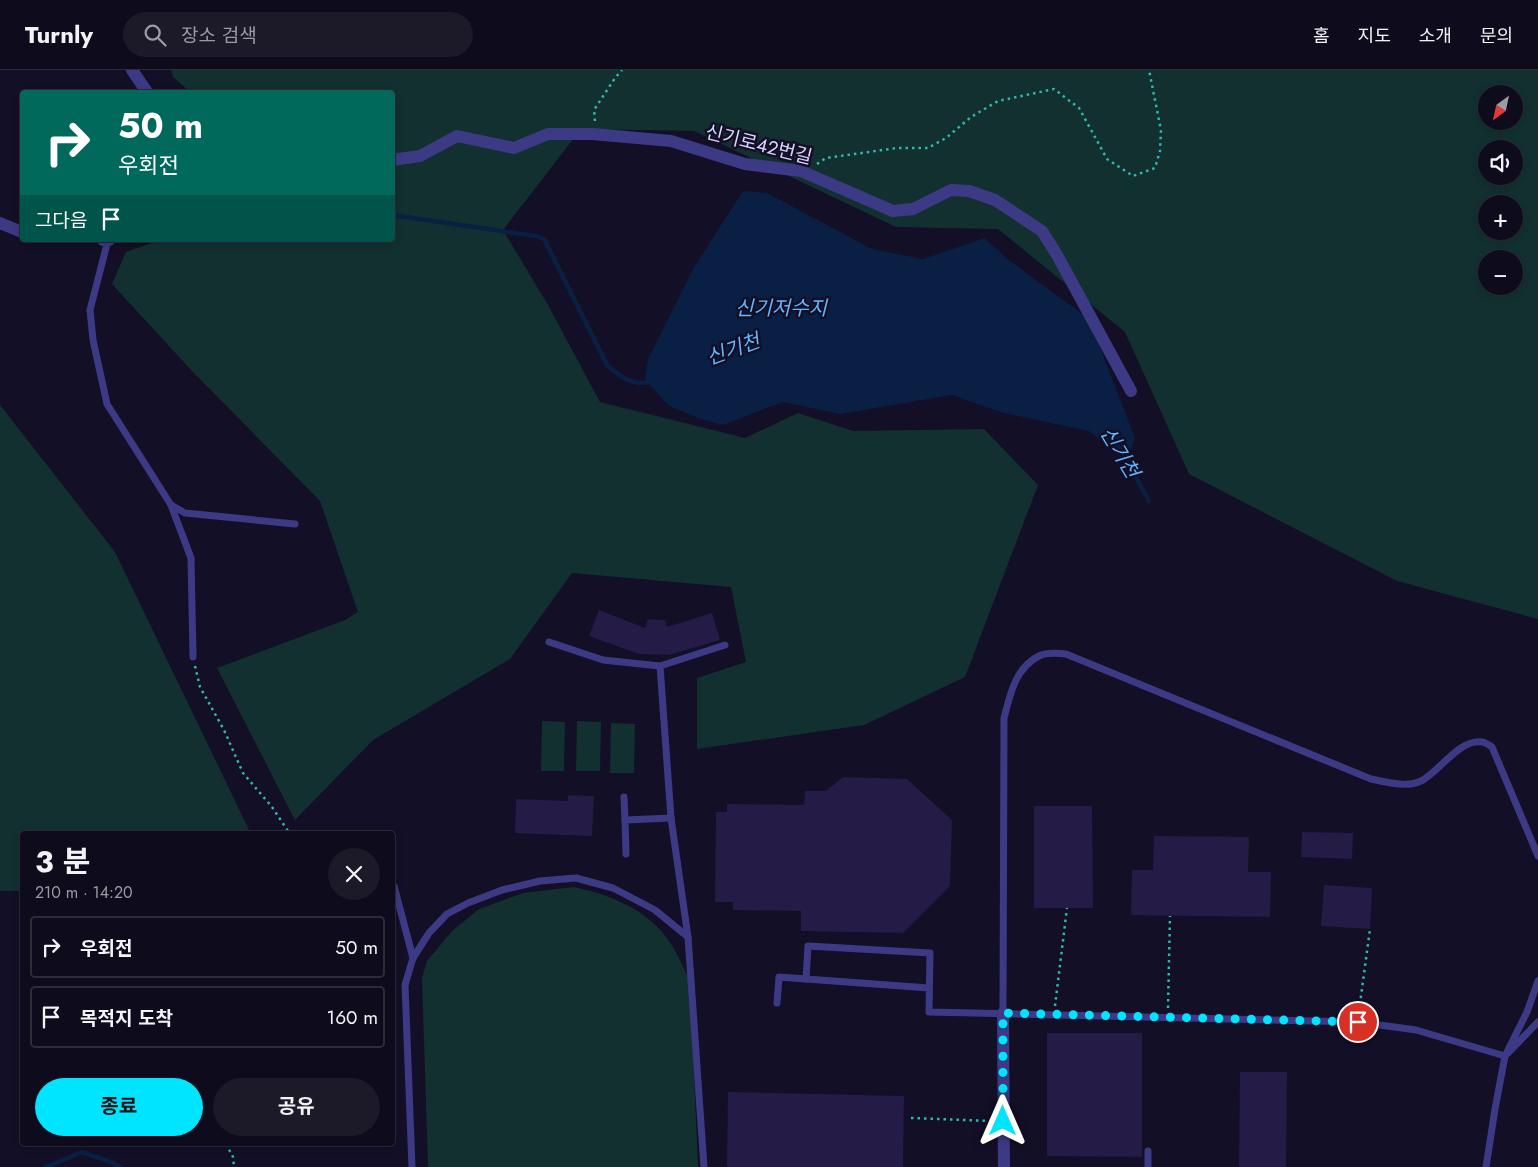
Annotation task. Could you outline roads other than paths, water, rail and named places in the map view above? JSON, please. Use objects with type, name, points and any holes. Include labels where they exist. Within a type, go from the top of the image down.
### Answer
[{"type":"street","points":[[132,70],[146,90]]},
{"type":"street","name":"신기로42번길","points":[[395,160],[420,156],[457,136],[514,148],[548,134],[594,134],[671,142],[745,164],[805,172],[893,211],[913,209],[951,190],[969,191],[995,200],[1042,231],[1131,391]]},
{"type":"street","points":[[0,223],[20,231]]},
{"type":"street","points":[[1003,1013],[1004,1167]]},
{"type":"lane","points":[[107,242],[90,310],[92,340],[107,404],[171,505],[190,558],[193,657]]},
{"type":"lane","points":[[171,505],[185,513],[295,524]]},
{"type":"lane","points":[[549,642],[602,660],[660,666],[725,646]]},
{"type":"lane","points":[[1003,1013],[1004,718],[1011,689],[1025,666],[1040,655],[1066,654],[1371,779],[1407,784],[1421,781],[1467,743],[1482,742],[1492,747],[1538,856]]},
{"type":"lane","points":[[660,666],[671,818],[688,937],[704,1167]]},
{"type":"lane","points":[[624,797],[626,854]]},
{"type":"lane","points":[[625,820],[671,818]]},
{"type":"lane","points":[[412,1167],[404,985],[413,958],[429,933],[447,914],[468,903],[502,890],[540,881],[576,878],[613,888],[656,910],[688,937]]},
{"type":"lane","points":[[395,890],[413,958]]},
{"type":"lane","points":[[806,979],[808,946],[930,953],[929,1012],[1358,1022],[1416,1030],[1505,1056]]},
{"type":"lane","points":[[778,1003],[779,977],[929,988]]},
{"type":"lane","points":[[1486,1167],[1505,1056],[1527,1012],[1538,981]]},
{"type":"lane","points":[[1505,1056],[1538,1022]]},
{"type":"lane","points":[[1148,1151],[1148,1167]]},
{"type":"water","name":"신기저수지","points":[[743,191],[767,193],[872,249],[923,259],[985,238],[1006,258],[1089,319],[1135,438],[1127,460],[1089,431],[1004,413],[952,395],[840,414],[783,402],[723,425],[701,419],[669,406],[645,380],[648,359],[693,269]]},
{"type":"waterway","name":"신기천","points":[[395,215],[536,236],[544,239],[607,365],[622,377],[633,382],[646,383],[652,381]]},
{"type":"waterway","name":"신기천","points":[[1124,456],[1149,501]]},
{"type":"waterway","points":[[46,1167],[82,1152],[120,1167]]}]
